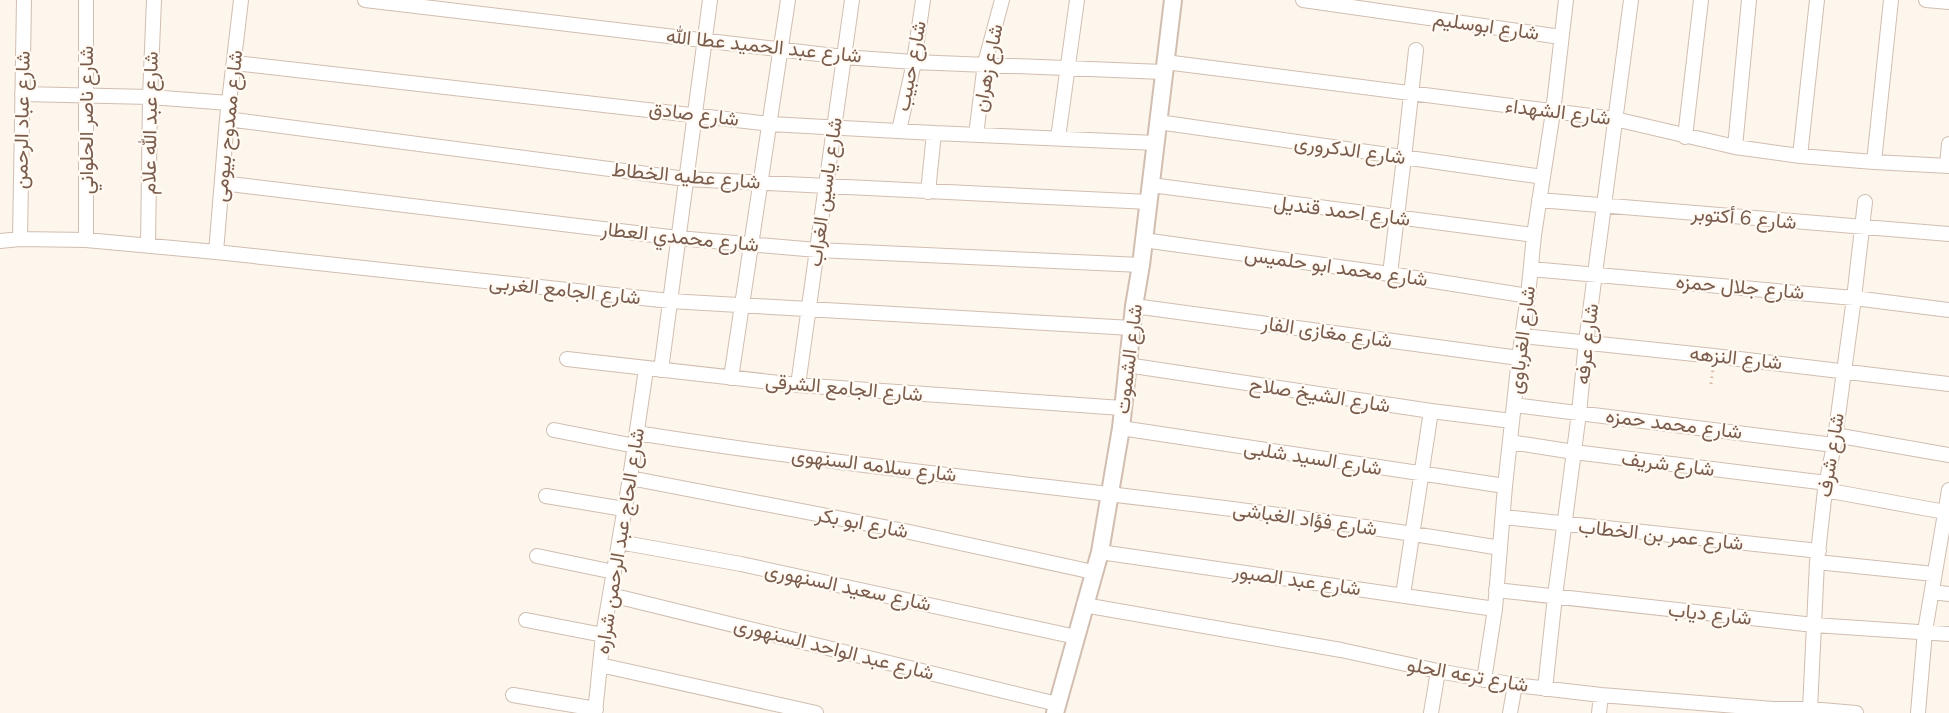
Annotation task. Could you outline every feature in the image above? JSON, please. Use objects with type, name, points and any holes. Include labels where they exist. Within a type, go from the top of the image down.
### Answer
[{"type":"street","name":"شارع عباد الرحمن","points":[[20,239],[24,0]]},
{"type":"street","name":"شارع ناصر الحلواني","points":[[86,0],[86,240]]},
{"type":"street","name":"شارع عبد الله علام","points":[[148,246],[154,0]]},
{"type":"street","name":"شارع ممدوح بيومى","points":[[216,252],[227,118],[242,0]]},
{"type":"street","name":"شارع عبد الحميد عطا الله","points":[[365,0],[844,57],[914,62],[1068,67],[1164,67]]},
{"type":"street","points":[[661,370],[710,0]]},
{"type":"street","points":[[731,378],[788,0]]},
{"type":"street","name":"شارع ياسين الغراب","points":[[798,385],[852,0]]},
{"type":"street","name":"شارع حبيب","points":[[898,131],[914,62],[923,0]]},
{"type":"street","name":"شارع زهران","points":[[976,135],[986,63],[1002,0]]},
{"type":"street","points":[[1058,138],[1077,0]]},
{"type":"street","name":"شارع الشموت","points":[[1056,708],[1100,552],[1111,493],[1121,428],[1134,306],[1173,0]]},
{"type":"street","name":"شارع ابوسليم","points":[[1304,0],[1562,37]]},
{"type":"street","name":"شارع الغرباوى","points":[[1484,680],[1495,609],[1505,486],[1534,235],[1553,112],[1566,0]]},
{"type":"street","name":"شارع عرفه","points":[[1545,689],[1580,412],[1586,342],[1631,0]]},
{"type":"street","points":[[1685,137],[1701,0]]},
{"type":"street","points":[[1735,147],[1749,0]]},
{"type":"street","points":[[1800,156],[1817,0]]},
{"type":"street","points":[[1875,162],[1891,0]]},
{"type":"street","points":[[1926,0],[1949,2]]},
{"type":"street","points":[[1390,274],[1416,50]]},
{"type":"street","name":"شارع صادق","points":[[235,63],[770,124],[934,134],[1155,143]]},
{"type":"street","name":"شارع الشهداء","points":[[1164,67],[1411,93],[1615,119],[1685,137],[1800,156],[1948,166]]},
{"type":"street","points":[[22,94],[150,97],[229,103]]},
{"type":"street","name":"شارع عطيه الخطاط","points":[[227,118],[686,179],[1149,202]]},
{"type":"street","name":"شارع الدكرورى","points":[[1158,122],[1543,177]]},
{"type":"street","points":[[928,192],[934,134]]},
{"type":"street","points":[[1948,166],[1949,144]]},
{"type":"street","name":"شارع محمدي العطار","points":[[222,183],[678,238],[817,250],[1141,265]]},
{"type":"street","name":"شارع احمد قنديل","points":[[1151,185],[1534,235]]},
{"type":"street","name":"شارع 6 أكتوبر","points":[[1539,200],[1949,234]]},
{"type":"street","name":"شارع شرف","points":[[1810,710],[1818,556],[1865,202]]},
{"type":"street","name":"شارع الجامع الغربى","points":[[0,241],[86,240],[670,301],[1132,328]]},
{"type":"street","name":"شارع محمد ابو حلميس","points":[[1143,240],[1390,274],[1528,296]]},
{"type":"street","name":"شارع جلال حمزه","points":[[1531,269],[1854,298],[1949,310]]},
{"type":"street","name":"شارع مغازى الفار","points":[[1134,306],[1520,358]]},
{"type":"street","name":"شارع النزهه","points":[[1523,336],[1843,370],[1949,384]]},
{"type":"street","name":"شارع الجامع الشرقى","points":[[567,360],[798,385],[1122,408]]},
{"type":"street","name":"شارع الشيخ صلاح","points":[[1127,365],[1512,421]]},
{"type":"street","name":"شارع الحاج عبد الرحمن شراره","points":[[595,711],[603,635],[646,369]]},
{"type":"street","name":"شارع محمد حمزه","points":[[1514,405],[1949,455]]},
{"type":"street","points":[[1403,596],[1431,411]]},
{"type":"street","name":"شارع السيد شلبى","points":[[1121,428],[1505,486]]},
{"type":"street","name":"شارع سلامه السنهوى","points":[[554,430],[708,444],[906,470],[1111,493]]},
{"type":"street","name":"شارع شريف","points":[[1510,442],[1826,487],[1946,520]]},
{"type":"street","name":"شارع ابو بكر","points":[[630,478],[905,531],[1093,572]]},
{"type":"street","points":[[1918,713],[1925,632],[1934,574],[1946,520],[1949,490]]},
{"type":"street","name":"شارع فؤاد الغباشى","points":[[1111,493],[1412,533],[1500,548]]},
{"type":"street","points":[[546,496],[624,508]]},
{"type":"street","name":"شارع عمر بن الخطاب","points":[[1504,517],[1818,556],[1934,574]]},
{"type":"street","name":"شارع سعيد السنهورى","points":[[619,542],[741,564],[1076,637]]},
{"type":"street","name":"شارع عبد الصبور","points":[[1100,552],[1495,609]]},
{"type":"street","points":[[537,556],[614,572]]},
{"type":"street","name":"شارع دياب","points":[[1496,590],[1814,625],[1949,634]]},
{"type":"street","points":[[1932,592],[1949,594]]},
{"type":"street","name":"شارع عبد الواحد السنهورى","points":[[611,595],[1056,708]]},
{"type":"street","name":"شارع ترعه الحلو","points":[[1084,605],[1341,650],[1515,685],[1684,708],[1856,713]]},
{"type":"street","points":[[526,620],[603,635]]},
{"type":"street","points":[[600,665],[816,713]]},
{"type":"street","points":[[1431,713],[1438,671]]},
{"type":"street","points":[[1510,713],[1515,685]]},
{"type":"street","points":[[513,695],[595,711]]},
{"type":"street","points":[[1599,713],[1601,695]]}]
